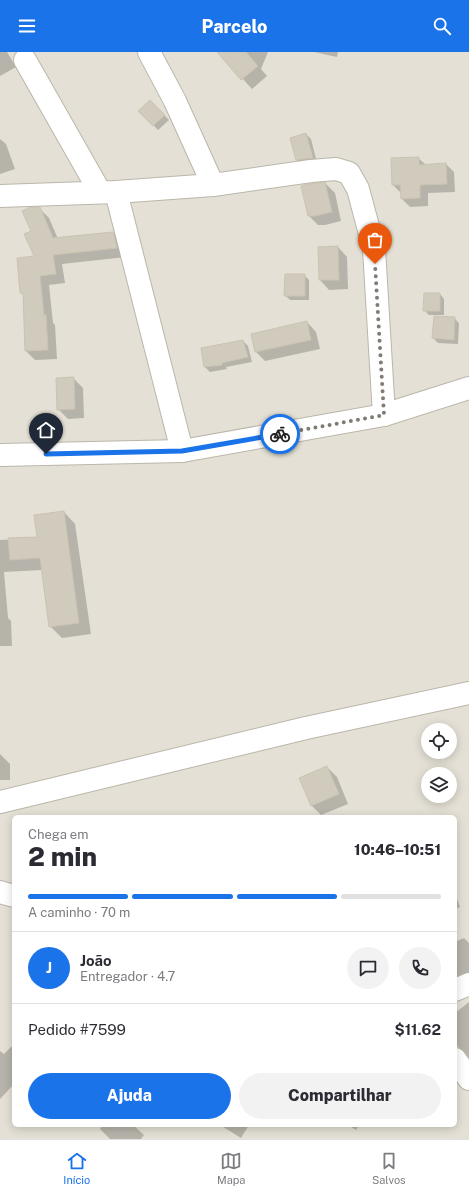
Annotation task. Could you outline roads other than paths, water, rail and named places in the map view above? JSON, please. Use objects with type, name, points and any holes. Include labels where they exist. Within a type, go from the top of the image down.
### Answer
[{"type":"street","points":[[149,52],[175,101],[213,185]]},
{"type":"street","points":[[25,60],[108,192],[182,451]]},
{"type":"street","points":[[0,196],[108,192],[213,185],[311,171],[336,169],[348,173],[358,189],[374,249],[384,415]]},
{"type":"street","points":[[0,455],[182,451],[384,415],[469,388]]},
{"type":"street","points":[[0,802],[306,728],[469,693]]},
{"type":"street","points":[[0,892],[12,895]]},
{"type":"street","points":[[457,989],[469,984]]},
{"type":"street","points":[[457,1062],[469,1079]]}]
